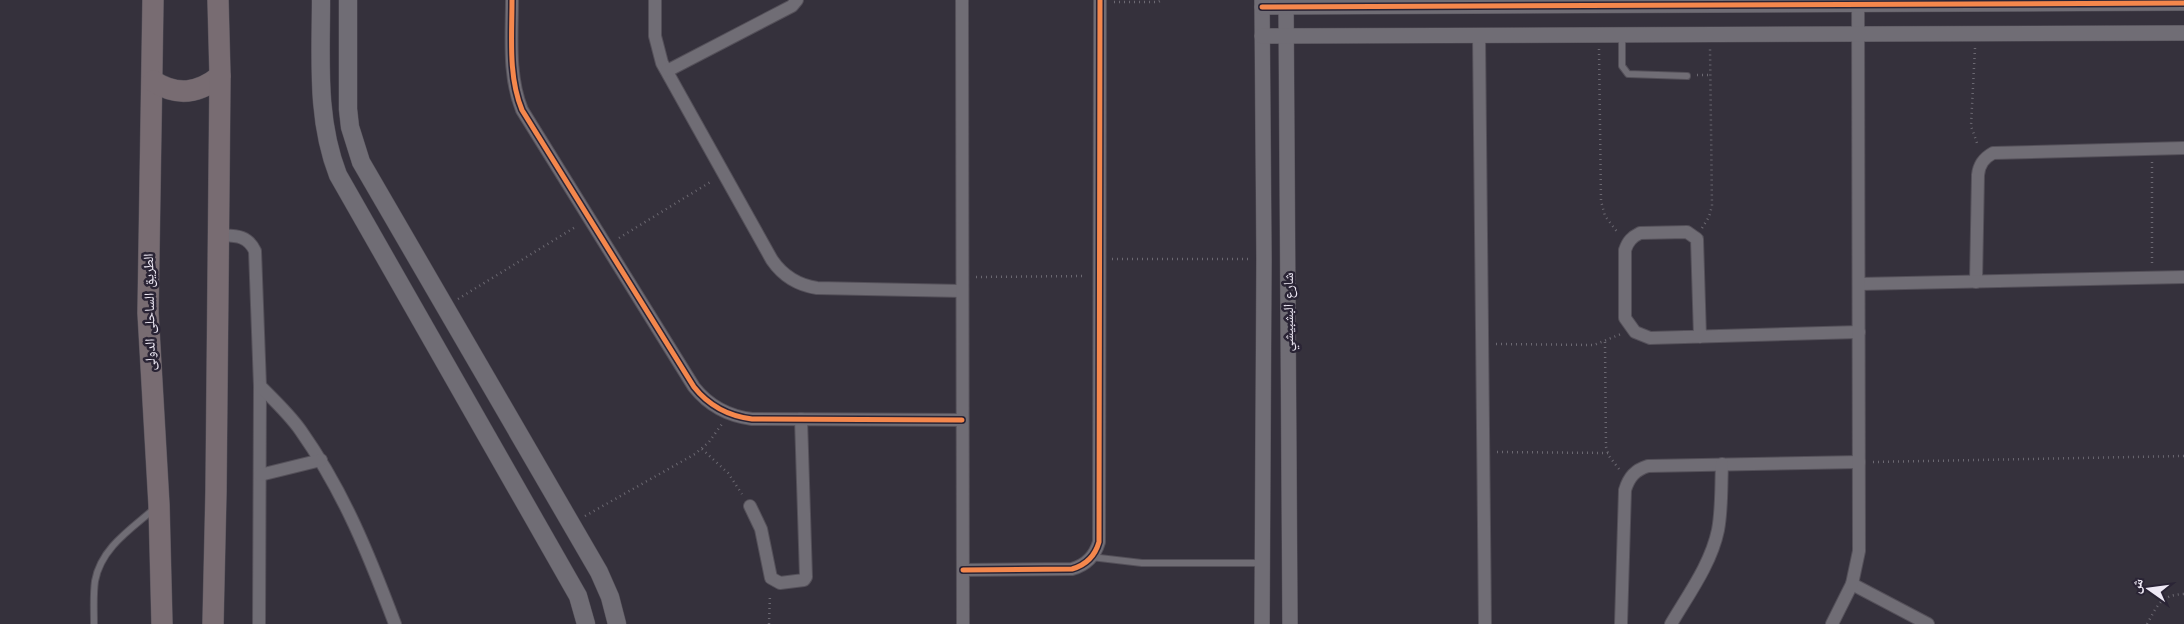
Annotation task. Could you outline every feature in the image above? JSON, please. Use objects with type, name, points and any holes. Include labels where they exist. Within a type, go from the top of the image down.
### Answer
[{"type":"highway","name":"الطريق الساحلى الدولى","points":[[153,0],[153,80],[148,219],[148,313],[159,505],[162,624]]},
{"type":"highway","points":[[213,624],[220,76],[218,0]]},
{"type":"highway","points":[[153,80],[163,87],[174,91],[187,92],[199,90],[220,76]]},
{"type":"main road","points":[[321,0],[322,117],[325,137],[338,175],[578,596],[586,624]]},
{"type":"main road","points":[[348,0],[348,109],[354,144],[369,178],[605,584],[617,624]]},
{"type":"street","points":[[512,0],[513,76],[519,102],[694,387],[708,402],[726,413],[752,419],[962,420]]},
{"type":"street","points":[[655,0],[656,45],[667,71],[772,260],[786,276],[795,282],[817,288],[962,284]]},
{"type":"street","points":[[667,71],[792,6],[797,0]]},
{"type":"street","points":[[962,0],[963,624]]},
{"type":"street","points":[[963,570],[1072,569],[1083,565],[1092,557],[1099,542],[1100,1]]},
{"type":"street","points":[[1832,624],[1852,584],[1859,551],[1858,2]]},
{"type":"street","points":[[1262,3],[2184,3]]},
{"type":"street","name":"شارع البشبيشي","points":[[1262,3],[1264,260],[1262,624]]},
{"type":"street","name":"شارع البشبيشي","points":[[1286,3],[1290,624]]},
{"type":"street","points":[[1262,36],[2184,33]]},
{"type":"street","points":[[1479,36],[1485,624]]},
{"type":"street","points":[[1976,282],[1978,175],[1981,164],[1986,157],[1993,153],[2184,148]]},
{"type":"street","points":[[1700,337],[1698,244],[1694,236],[1687,232],[1640,234],[1629,241],[1625,250],[1625,318],[1631,328],[1639,335],[1650,338],[1700,337],[1859,332]]},
{"type":"street","points":[[218,236],[240,236],[252,244],[255,251],[260,386],[259,624]]},
{"type":"street","points":[[1859,284],[2184,276]]},
{"type":"street","points":[[260,386],[300,429],[321,460],[366,547],[395,624]]},
{"type":"street","points":[[750,506],[761,528],[769,575],[773,580],[780,583],[803,581],[806,577],[801,419]]},
{"type":"street","points":[[260,475],[321,460]]},
{"type":"street","points":[[1621,624],[1625,490],[1630,477],[1636,472],[1648,466],[1859,462]]},
{"type":"street","points":[[1671,624],[1706,563],[1716,540],[1720,518],[1722,464]]},
{"type":"street","points":[[1263,563],[1290,563]]},
{"type":"street","points":[[1852,584],[1928,624]]},
{"type":"lane","points":[[1622,35],[1622,66],[1628,74],[1687,76]]},
{"type":"lane","points":[[94,624],[95,580],[105,556],[112,546],[159,505]]},
{"type":"lane","points":[[1092,557],[1142,563],[1263,563]]},
{"type":"path","points":[[1100,1],[1158,2],[1162,0]]},
{"type":"path","points":[[1975,34],[1971,126],[1976,143],[1986,157]]},
{"type":"path","points":[[1599,35],[1600,201],[1614,230],[1629,241]]},
{"type":"path","points":[[1694,236],[1706,223],[1712,206],[1710,35]]},
{"type":"path","points":[[2152,149],[2152,277]]},
{"type":"path","points":[[606,246],[724,174]]},
{"type":"path","points":[[444,307],[590,219]]},
{"type":"path","points":[[1100,259],[1264,260]]},
{"type":"path","points":[[962,284],[1100,276]]},
{"type":"path","points":[[1482,344],[1594,345],[1605,342],[1631,328]]},
{"type":"path","points":[[1605,342],[1606,446],[1615,464],[1630,477]]},
{"type":"path","points":[[570,524],[702,448],[716,433],[726,413]]},
{"type":"path","points":[[702,448],[728,472],[750,506]]},
{"type":"path","points":[[1483,452],[1608,452]]},
{"type":"path","points":[[1859,462],[2184,456]]},
{"type":"path","points":[[769,624],[770,596],[773,580]]},
{"type":"path","points":[[2148,624],[2163,599],[2170,595],[2184,594]]},
{"type":"cycle path","points":[[512,0],[511,42],[513,70],[522,110],[694,387],[706,400],[727,413],[752,419],[962,420]]},
{"type":"cycle path","points":[[963,570],[1072,569],[1082,565],[1089,559],[1095,552],[1099,542],[1100,0]]},
{"type":"cycle path","points":[[1262,7],[2184,3]]}]
